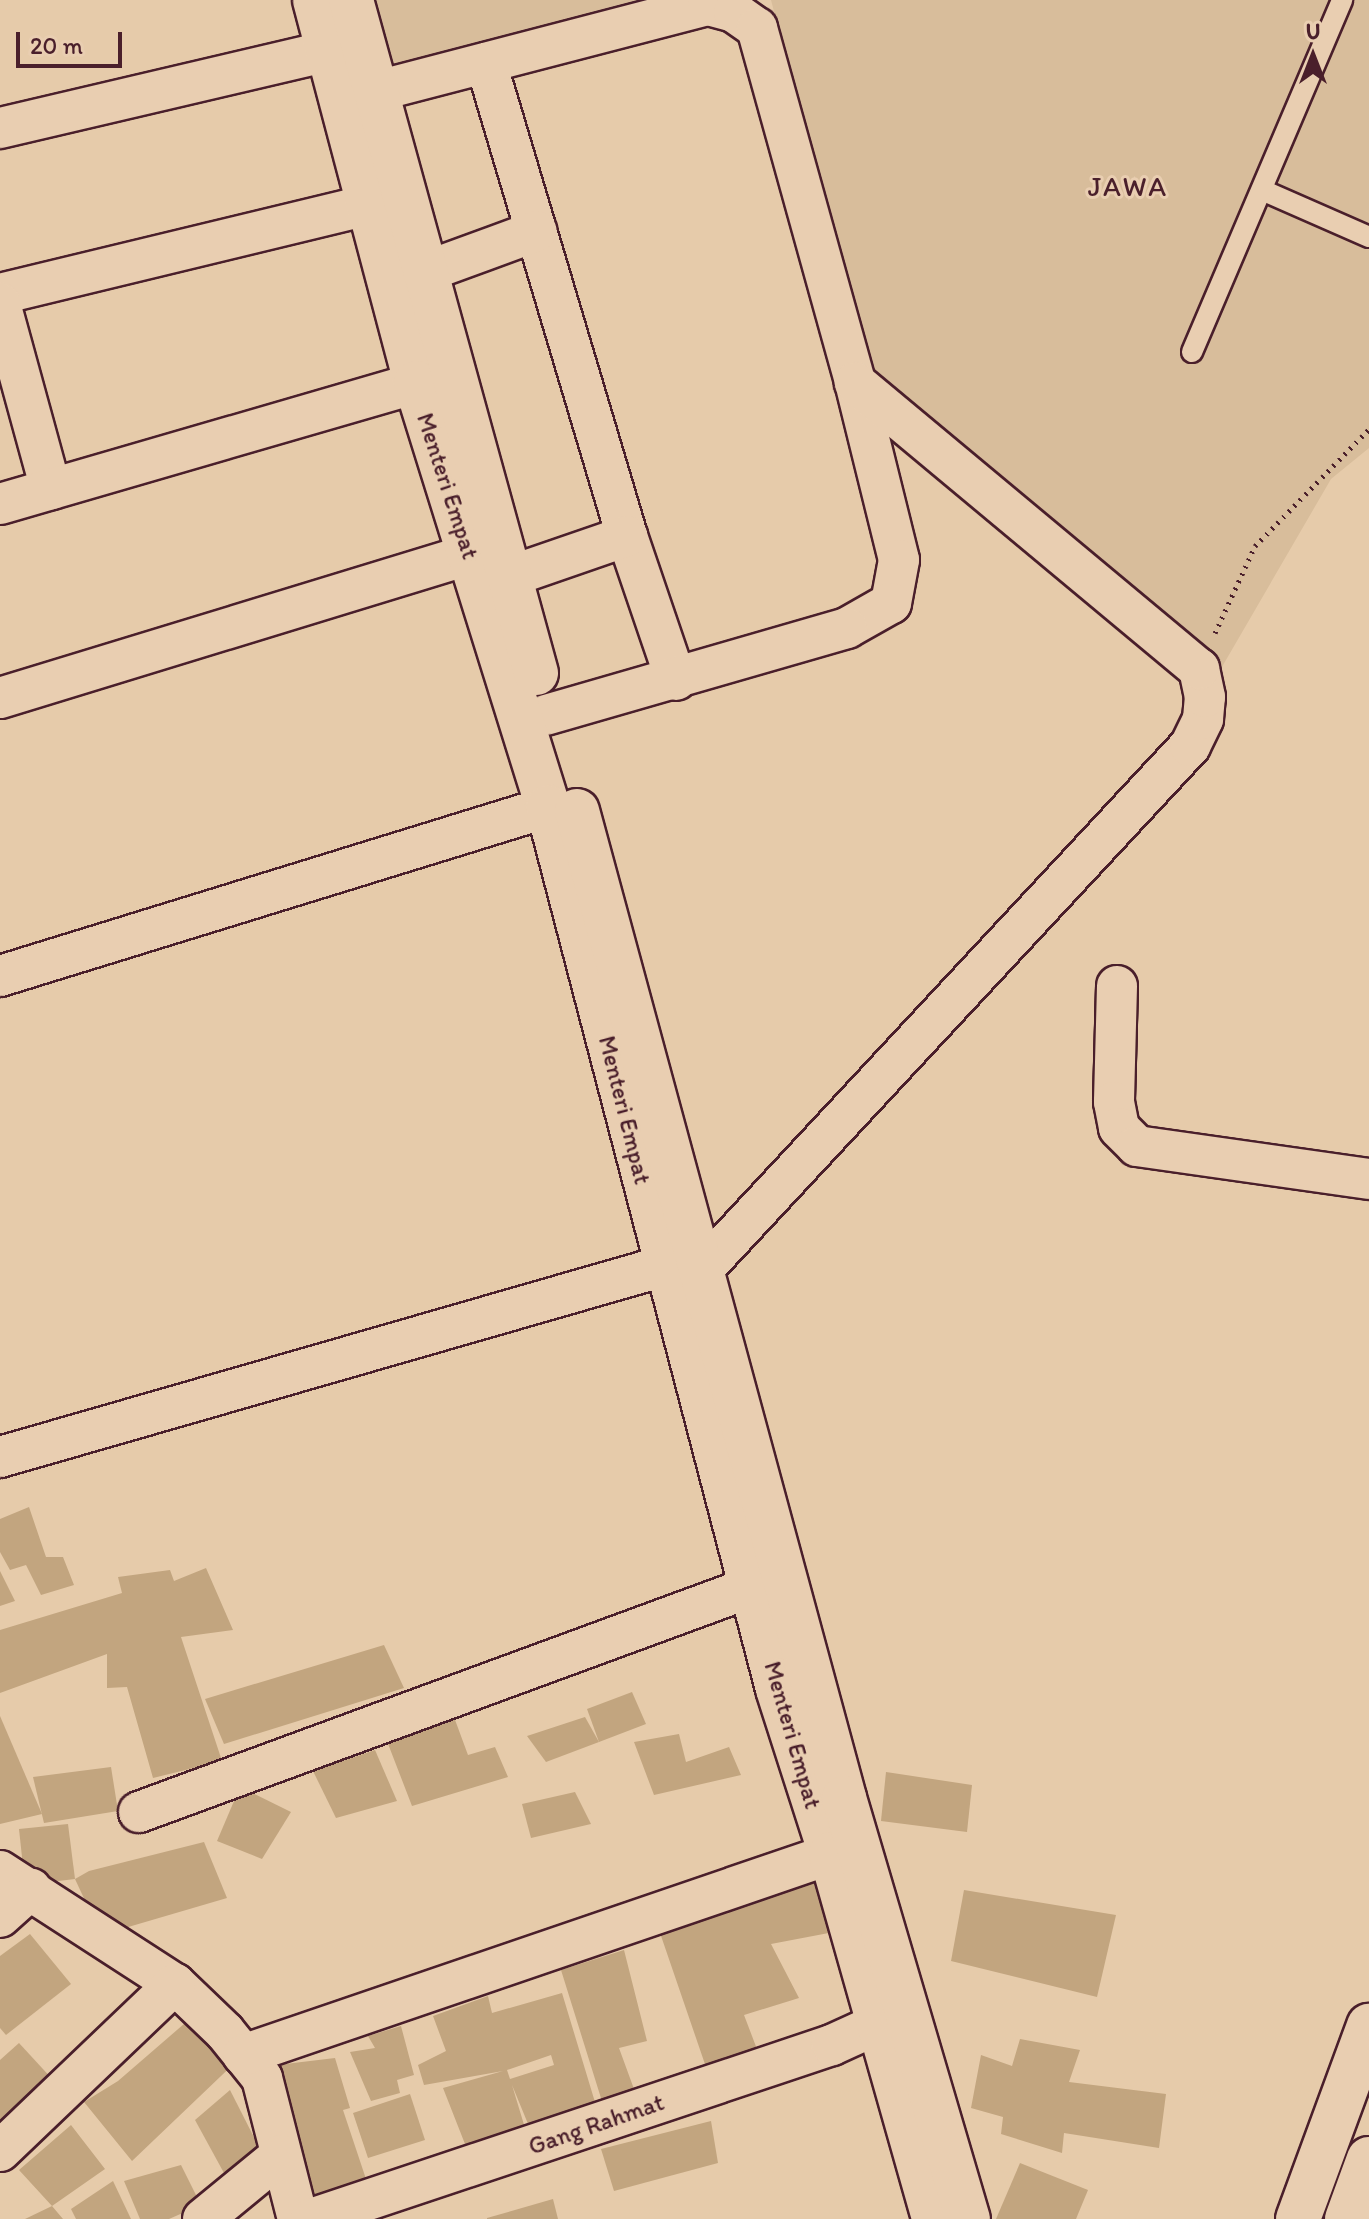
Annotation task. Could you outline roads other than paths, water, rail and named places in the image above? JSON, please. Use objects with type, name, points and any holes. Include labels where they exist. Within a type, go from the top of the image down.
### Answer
[{"type":"main road","name":"Menteri Empat","points":[[315,0],[373,92],[422,273],[434,378]]},
{"type":"main road","name":"Menteri Empat","points":[[351,0],[345,47],[365,206],[434,378],[495,558],[546,715],[561,804]]},
{"type":"main road","name":"Menteri Empat","points":[[495,558],[828,1803],[846,1850],[894,2019],[968,2219]]},
{"type":"main road","name":"Menteri Empat","points":[[894,2019],[934,2219]]},
{"type":"main road","points":[[1369,2026],[1355,2108],[1303,2206],[1348,2217],[1369,2159]]},
{"type":"street","points":[[373,92],[708,5],[734,12],[757,28],[855,382],[899,560],[891,603],[847,628],[676,680],[546,715]]},
{"type":"street","points":[[0,128],[345,47]]},
{"type":"street","points":[[486,63],[627,536],[676,680]]},
{"type":"street","points":[[0,294],[365,206]]},
{"type":"street","points":[[422,273],[537,231]]},
{"type":"street","points":[[0,303],[51,489]]},
{"type":"street","points":[[0,504],[434,378]]},
{"type":"street","points":[[0,1457],[684,1267],[1190,746],[1203,719],[1205,697],[1199,669],[855,382]]},
{"type":"street","points":[[0,698],[495,558],[627,536]]},
{"type":"street","points":[[0,976],[561,804]]},
{"type":"street","points":[[1117,986],[1114,1102],[1119,1128],[1137,1146],[1369,1179]]},
{"type":"street","points":[[139,1812],[770,1583]]},
{"type":"street","points":[[243,2055],[846,1850]]},
{"type":"street","points":[[0,1917],[16,1880],[175,1984],[262,2078],[298,2219]]},
{"type":"street","points":[[0,2151],[175,1984]]},
{"type":"street","name":"Gang Rahmat","points":[[311,2219],[832,2045],[894,2019]]},
{"type":"street","points":[[203,2219],[281,2155]]},
{"type":"lane","points":[[1192,352],[1342,0]]},
{"type":"lane","points":[[1262,190],[1369,237]]},
{"type":"district","name":"JAWA","points":[[1128,186]]}]
